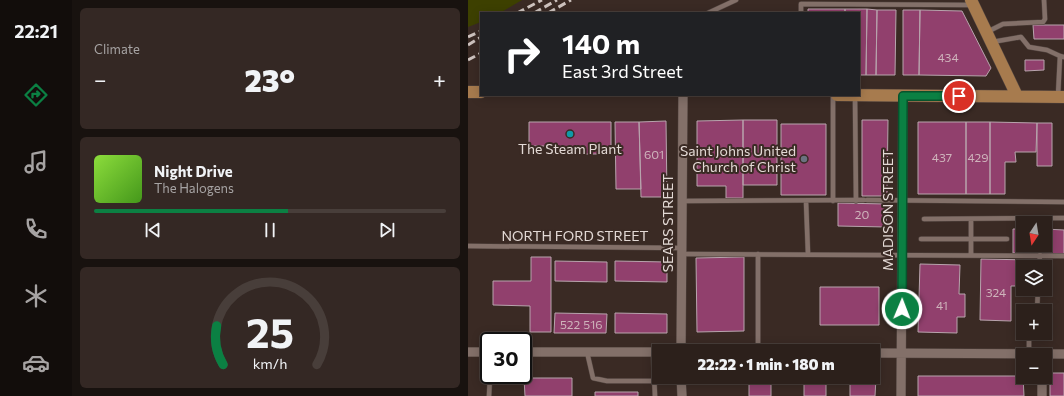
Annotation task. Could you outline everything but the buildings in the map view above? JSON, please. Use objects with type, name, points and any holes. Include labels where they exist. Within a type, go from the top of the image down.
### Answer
[{"type":"main road","points":[[973,2],[1017,96]]},
{"type":"main road","points":[[468,92],[480,92]]},
{"type":"main road","points":[[860,95],[1061,97]]},
{"type":"street","name":"SEARS STREET","points":[[681,344],[683,96]]},
{"type":"street","name":"MADISON STREET","points":[[901,396],[903,96]]},
{"type":"street","points":[[468,352],[480,352]]},
{"type":"street","points":[[532,352],[652,352]]},
{"type":"street","points":[[880,353],[1016,353]]},
{"type":"street","points":[[1052,354],[1064,354]]},
{"type":"street","points":[[681,384],[682,396]]},
{"type":"street","points":[[1042,384],[1042,396]]},
{"type":"lane","points":[[710,12],[736,0]]},
{"type":"lane","points":[[989,37],[1003,24],[1043,22],[1045,19],[1044,0]]},
{"type":"lane","points":[[801,12],[801,4],[973,2]]},
{"type":"lane","points":[[989,37],[1021,37],[1029,47],[1048,50],[1062,56],[1061,97]]},
{"type":"lane","points":[[833,96],[833,201]]},
{"type":"lane","points":[[855,96],[856,201]]},
{"type":"lane","points":[[682,201],[902,200],[1064,202]]},
{"type":"lane","points":[[806,201],[808,254]]},
{"type":"lane","points":[[924,219],[1064,218]]},
{"type":"lane","points":[[971,254],[972,219]]},
{"type":"lane","points":[[922,239],[1007,239]]},
{"type":"lane","name":"NORTH FORD STREET","points":[[468,246],[758,254],[971,254],[1064,256]]},
{"type":"lane","points":[[758,254],[758,344]]},
{"type":"lane","points":[[1040,255],[1040,260]]},
{"type":"lane","points":[[587,352],[593,378],[607,381],[652,381]]},
{"type":"lane","points":[[489,396],[490,384]]},
{"type":"lane","points":[[654,384],[655,396]]},
{"type":"shaded area","points":[[468,0],[522,0],[502,12],[480,12],[480,22],[468,27]]},
{"type":"railway","points":[[519,12],[542,0]]},
{"type":"railway","points":[[536,12],[557,0]]},
{"type":"railway","points":[[550,12],[571,0]]},
{"type":"railway","points":[[468,37],[480,31]]},
{"type":"railway","points":[[468,45],[480,38]]},
{"type":"railway","points":[[468,60],[480,54]]},
{"type":"place","name":"The Steam Plant","points":[[570,134]]},
{"type":"place","name":"Saint Johns United Church of Christ","points":[[804,159]]},
{"type":"route","points":[[902,309],[903,96],[959,96]]}]
